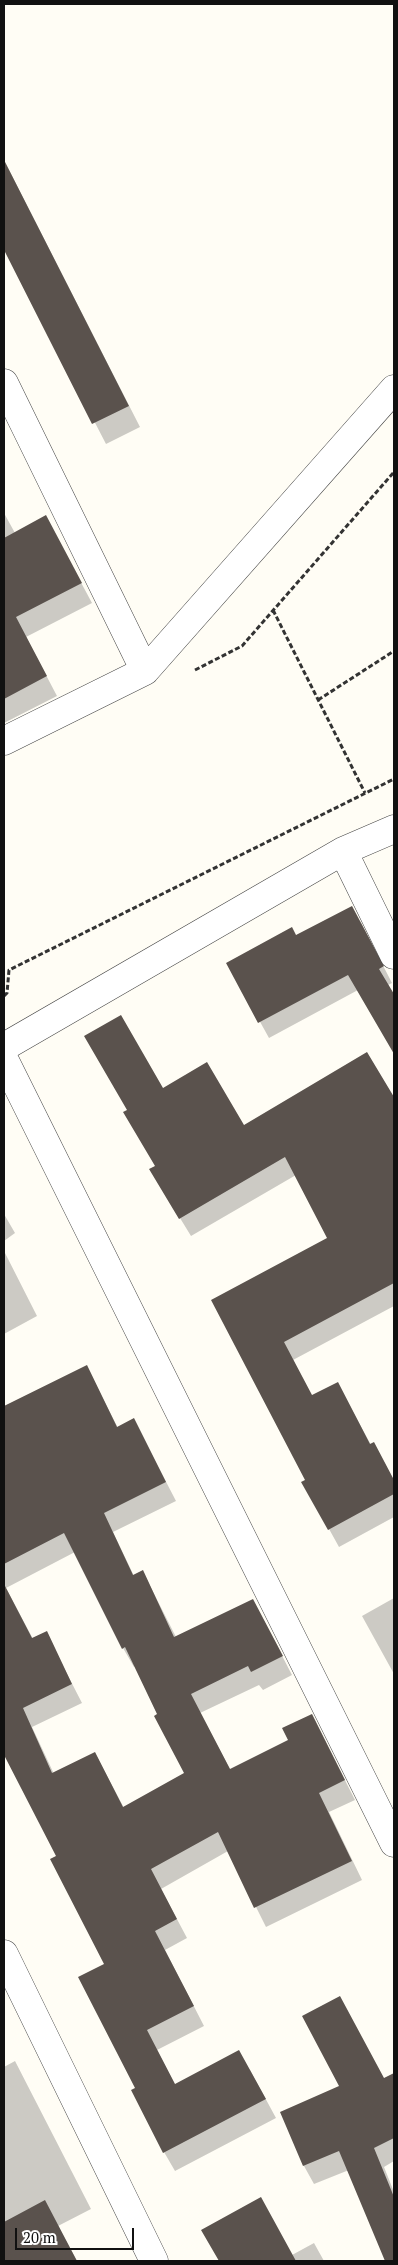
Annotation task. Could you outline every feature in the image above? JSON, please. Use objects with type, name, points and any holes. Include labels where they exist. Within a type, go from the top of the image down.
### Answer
[{"type":"street","points":[[4,383],[145,671]]},
{"type":"street","points":[[4,741],[145,671],[394,389]]},
{"type":"street","points":[[4,1048],[343,851],[394,829]]},
{"type":"street","points":[[343,851],[394,955]]},
{"type":"street","points":[[4,1059],[394,1843]]},
{"type":"street","points":[[4,1954],[154,2261]]},
{"type":"path","points":[[274,610],[366,793]]},
{"type":"path","points":[[318,700],[394,651]]},
{"type":"path","points":[[4,996],[7,993],[9,970],[394,779]]},
{"type":"building","points":[[4,160],[129,406],[92,424],[4,250]]},
{"type":"building","points":[[46,515],[82,583],[16,617],[47,676],[4,699],[4,538]]},
{"type":"building","points":[[352,906],[384,966],[379,969],[394,994],[394,1054],[348,975],[258,1023],[226,963],[292,927],[296,935]]},
{"type":"building","points":[[121,1015],[163,1088],[207,1062],[244,1125],[367,1052],[394,1097],[394,1283],[284,1342],[312,1395],[338,1382],[370,1444],[374,1442],[394,1480],[394,1494],[328,1530],[301,1482],[305,1480],[211,1300],[327,1238],[285,1157],[179,1219],[149,1169],[155,1166],[123,1112],[127,1110],[84,1036]]},
{"type":"building","points":[[87,1365],[117,1427],[134,1418],[166,1482],[104,1513],[133,1575],[143,1570],[174,1637],[253,1599],[283,1656],[251,1672],[248,1666],[191,1694],[230,1769],[288,1740],[282,1728],[312,1714],[345,1780],[319,1793],[352,1861],[254,1908],[218,1832],[151,1869],[177,1919],[155,1931],[194,2006],[147,2030],[175,2084],[239,2050],[266,2099],[163,2153],[131,2090],[135,2088],[78,1977],[104,1964],[50,1859],[56,1856],[4,1755],[4,1584],[32,1638],[47,1631],[72,1684],[23,1708],[52,1773],[95,1752],[123,1807],[184,1773],[154,1716],[157,1714],[125,1647],[122,1649],[64,1533],[4,1564],[4,1406]]},
{"type":"building","points":[[340,1996],[384,2078],[394,2073],[394,2138],[374,2148],[394,2197],[394,2261],[385,2261],[339,2151],[303,2166],[280,2112],[339,2086],[302,2016]]},
{"type":"building","points":[[261,2197],[296,2261],[219,2261],[201,2230]]},
{"type":"building","points":[[45,2200],[77,2261],[4,2261],[4,2222]]}]
